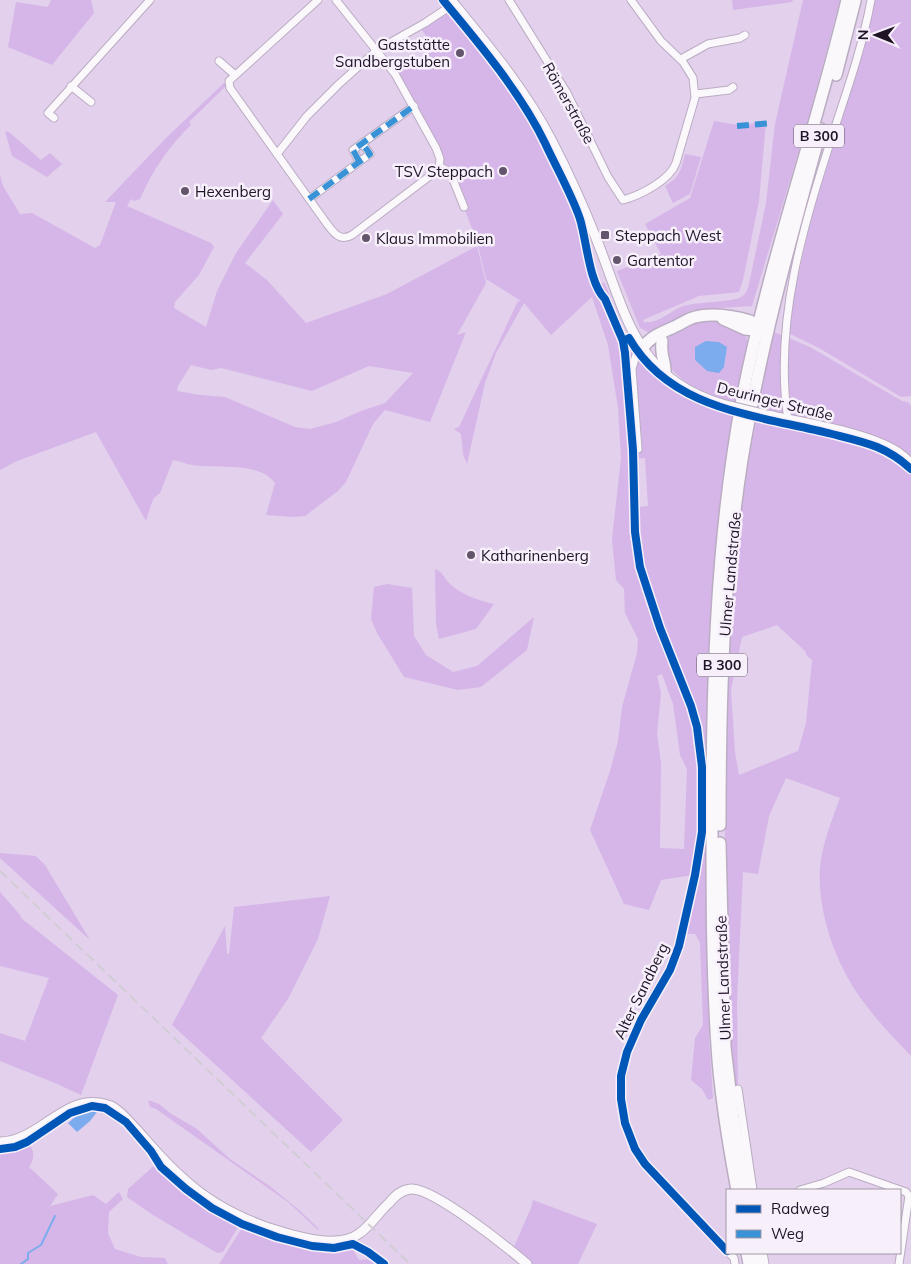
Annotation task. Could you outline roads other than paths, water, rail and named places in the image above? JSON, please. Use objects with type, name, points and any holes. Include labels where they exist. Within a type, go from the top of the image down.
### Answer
[{"type":"main road","name":"Ulmer Landstraße","points":[[736,1189],[724,1117],[716,1020],[713,935],[712,703],[716,619],[726,511],[742,400],[758,328],[768,286],[821,102],[847,0]]},
{"type":"main road","name":"Ulmer Landstraße","points":[[745,1189],[730,1097],[724,1019],[720,847],[720,703],[724,619],[735,513],[753,402],[796,222],[855,0]]},
{"type":"main road","points":[[742,318],[758,306],[768,286]]},
{"type":"main road","points":[[640,351],[647,342],[665,330],[696,316],[742,318],[758,328]]},
{"type":"main road","points":[[717,316],[745,328],[758,328],[769,331]]},
{"type":"main road","points":[[640,351],[651,348],[662,341],[675,326]]},
{"type":"main road","points":[[662,341],[661,354],[666,366],[666,374]]},
{"type":"street","points":[[54,118],[48,113],[150,0]]},
{"type":"street","points":[[318,0],[235,75],[230,82],[230,88],[335,234],[341,238],[347,238],[439,170],[440,158],[414,106],[395,74],[336,0]]},
{"type":"street","points":[[277,154],[307,116],[377,50],[425,23],[448,7],[451,0]]},
{"type":"street","name":"Deuringer Straße","points":[[451,0],[512,76],[538,116],[580,201],[640,351],[666,374],[692,392],[722,404],[878,442],[896,451],[911,463]]},
{"type":"street","name":"Römerstraße","points":[[509,0],[567,93],[623,200],[662,181],[672,172],[696,94]]},
{"type":"street","points":[[631,0],[661,41],[681,59],[692,75],[696,94],[729,90],[733,87]]},
{"type":"street","points":[[788,420],[784,390],[785,333],[794,277],[817,187],[850,85],[871,0]]},
{"type":"street","points":[[681,59],[708,44],[740,38],[745,35]]},
{"type":"street","points":[[219,61],[235,75]]},
{"type":"street","points":[[72,86],[91,102]]},
{"type":"street","points":[[359,161],[353,150],[414,106]]},
{"type":"street","points":[[309,199],[370,154],[362,143]]},
{"type":"street","points":[[440,167],[450,172],[464,207]]},
{"type":"street","points":[[633,450],[638,449],[632,368],[633,361],[640,351]]},
{"type":"street","name":"Alter Sandberg","points":[[686,915],[675,958],[641,1020],[627,1052],[621,1076],[621,1099],[625,1123],[635,1149],[645,1164],[726,1250]]},
{"type":"street","points":[[738,1089],[753,1189]]},
{"type":"street","points":[[0,1142],[8,1142],[23,1137],[70,1108],[82,1103],[104,1104],[113,1107],[122,1114],[168,1165],[207,1198],[244,1218],[266,1227],[318,1240],[346,1240],[361,1232],[398,1194],[407,1190],[418,1189],[432,1195],[458,1212],[527,1264]]},
{"type":"street","points":[[806,1189],[849,1172],[897,1189]]},
{"type":"street","points":[[900,1264],[909,1196],[901,1190]]},
{"type":"street","points":[[346,1240],[368,1252],[384,1264]]},
{"type":"water","points":[[706,341],[719,342],[727,347],[724,367],[719,373],[707,371],[695,360],[695,347]]},
{"type":"water","points":[[91,1110],[97,1112],[77,1132],[68,1123],[80,1113]]},
{"type":"waterway","points":[[21,1264],[28,1259],[28,1253],[41,1245],[55,1216]]},
{"type":"railway","points":[[0,871],[410,1264]]},
{"type":"place","name":"Gaststätte Sandbergstuben","points":[[460,53]]},
{"type":"place","name":"TSV Steppach","points":[[503,171]]},
{"type":"place","name":"Hexenberg","points":[[185,191]]},
{"type":"place","name":"Steppach West","points":[[605,235]]},
{"type":"place","name":"Klaus Immobilien","points":[[366,238]]},
{"type":"place","name":"Gartentor","points":[[617,260]]},
{"type":"place","name":"Katharinenberg","points":[[471,555]]}]
